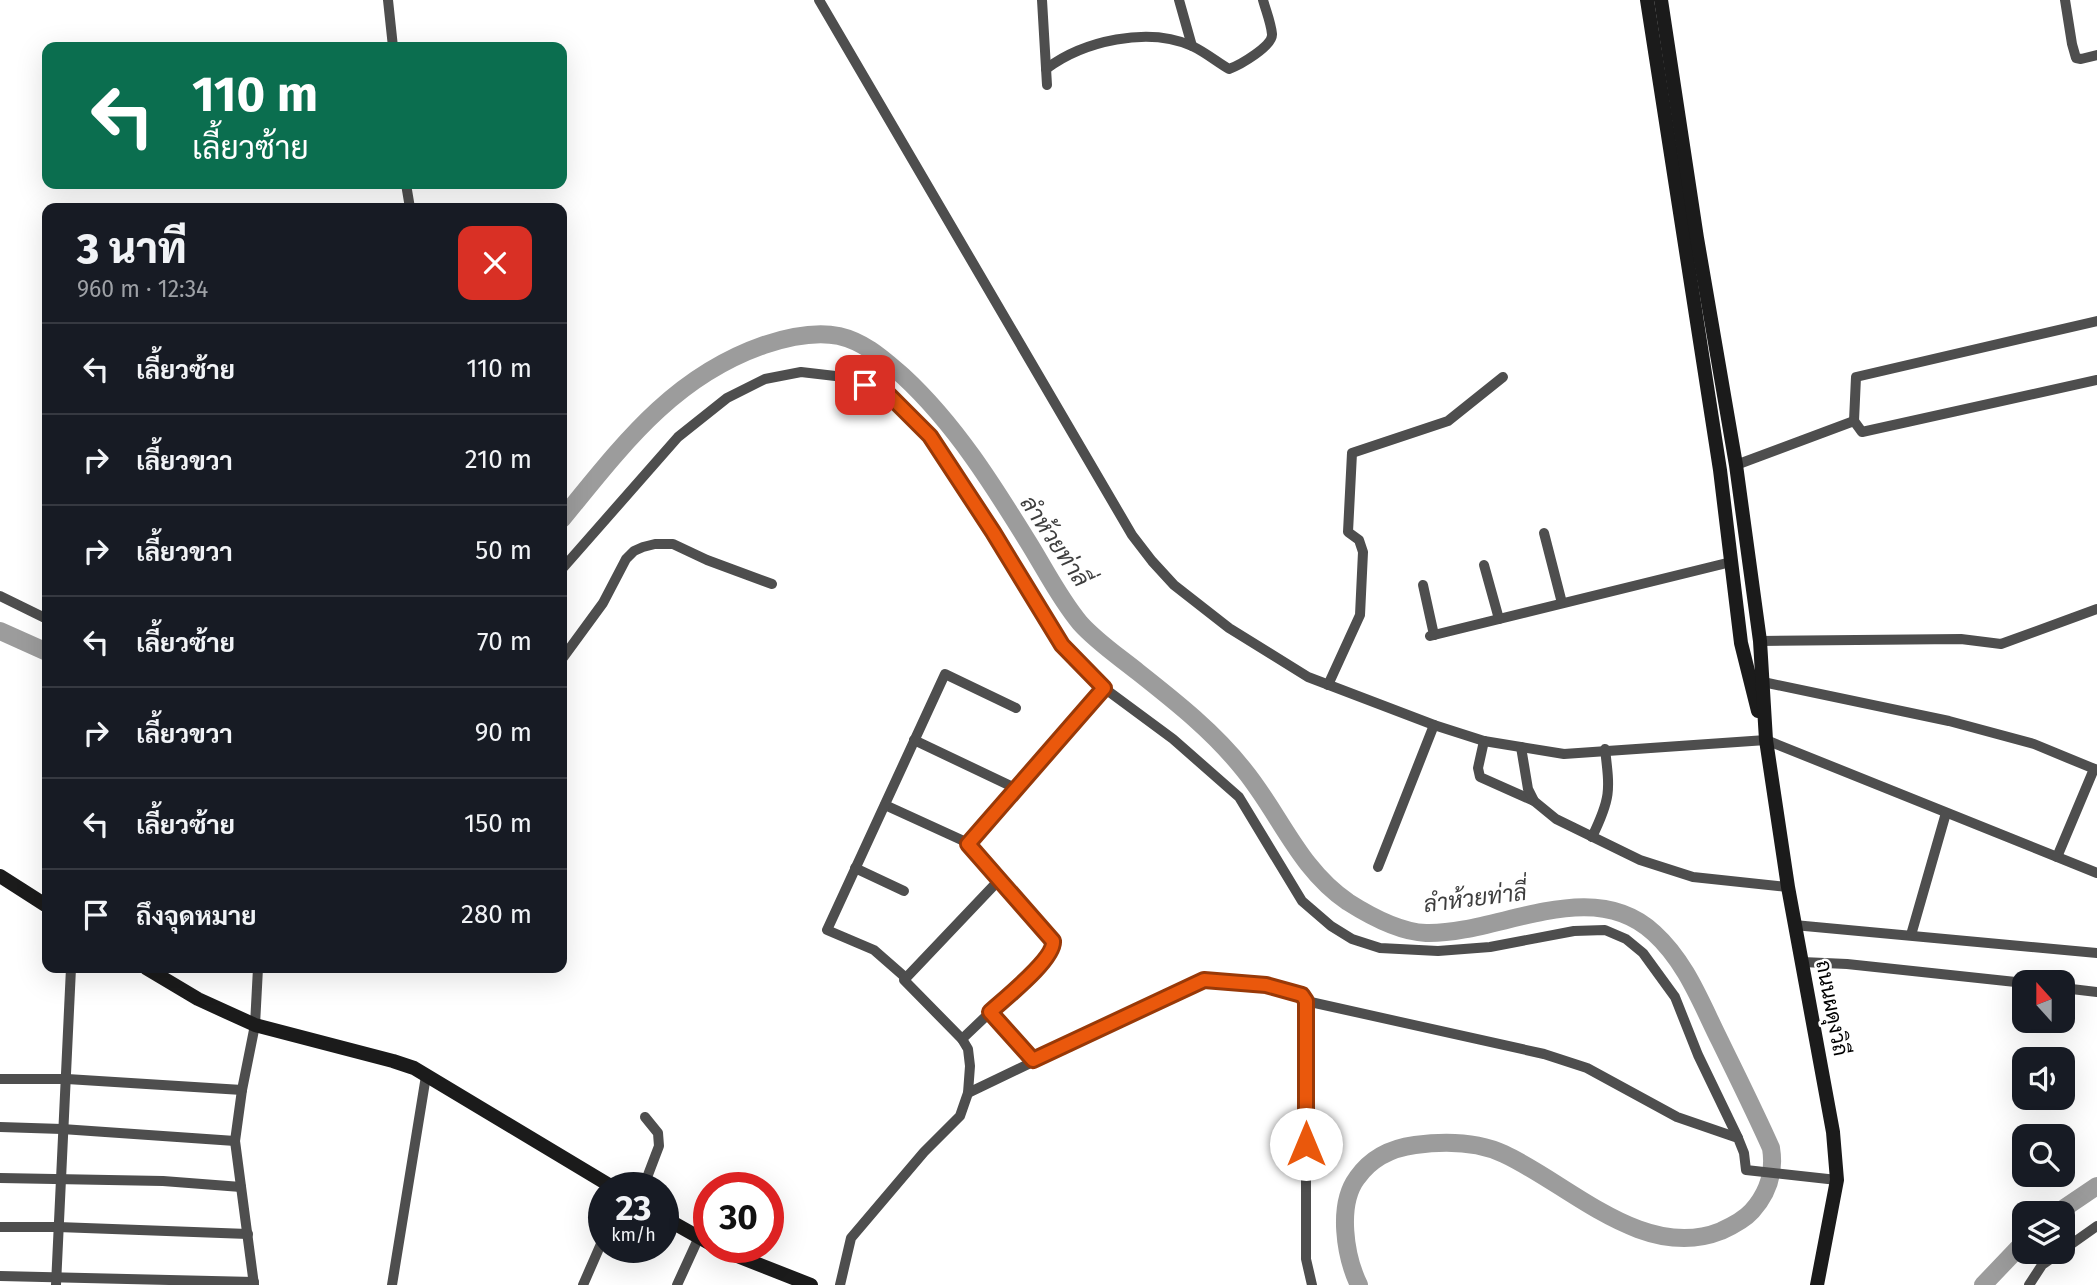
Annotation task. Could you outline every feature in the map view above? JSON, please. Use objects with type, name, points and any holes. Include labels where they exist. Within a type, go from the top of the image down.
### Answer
[{"type":"main road","points":[[1647,0],[1720,470],[1741,643],[1766,740]]},
{"type":"main road","points":[[1661,0],[1697,237],[1736,465],[1760,641],[1766,740]]},
{"type":"main road","name":"ถนนผดุงวิถี","points":[[1766,740],[1794,925],[1829,1106],[1830,1179],[1817,1285]]},
{"type":"main road","points":[[0,876],[42,903]]},
{"type":"main road","points":[[154,973],[198,999],[255,1025],[393,1061],[426,1076],[588,1173]]},
{"type":"main road","points":[[755,1263],[811,1285]]},
{"type":"street","points":[[388,0],[392,42]]},
{"type":"street","points":[[819,0],[1132,535],[1152,561],[1194,602],[1229,628],[1308,677],[1483,741],[1564,754],[1605,749],[1766,740],[2097,873]]},
{"type":"street","points":[[1042,0],[1047,85]]},
{"type":"street","points":[[1179,0],[1192,46]]},
{"type":"street","points":[[1046,69],[1093,45],[1130,37],[1169,39],[1192,46],[1229,69],[1238,66],[1270,42],[1273,36],[1263,0]]},
{"type":"street","points":[[2065,0],[2076,58],[2097,55]]},
{"type":"street","points":[[2097,321],[1856,377],[1854,421],[1862,432],[2097,380]]},
{"type":"street","points":[[567,563],[678,438],[727,398],[765,379],[801,372],[844,377],[887,393],[930,436],[1062,645],[1104,688],[1174,739],[1239,797],[1302,901],[1331,926],[1352,939],[1380,948],[1438,951],[1490,947],[1574,931],[1605,930],[1626,939],[1643,953],[1675,997],[1698,1055],[1738,1138],[1744,1153],[1746,1170],[1830,1179]]},
{"type":"street","points":[[1328,685],[1360,615],[1363,552],[1359,540],[1348,533],[1352,453],[1448,421],[1503,377]]},
{"type":"street","points":[[1736,465],[1854,421]]},
{"type":"street","points":[[1544,533],[1562,603]]},
{"type":"street","points":[[567,652],[603,603],[626,559],[643,547],[673,544],[772,584]]},
{"type":"street","points":[[1423,585],[1432,636],[1731,562]]},
{"type":"street","points":[[1484,565],[1499,619]]},
{"type":"street","points":[[0,596],[42,616]]},
{"type":"street","points":[[1760,641],[1961,639],[2001,644],[2097,609]]},
{"type":"street","points":[[840,1285],[851,1238],[924,1152],[960,1116],[968,1093],[970,1066],[968,1049],[962,1040],[904,980],[906,978],[874,950],[827,930],[945,674],[1016,708]]},
{"type":"street","points":[[1763,682],[1974,728],[2034,744],[2095,770],[2057,857]]},
{"type":"street","points":[[968,844],[1104,688]]},
{"type":"street","points":[[1378,867],[1434,725]]},
{"type":"street","points":[[914,740],[1015,788]]},
{"type":"street","points":[[1483,741],[1478,768],[1480,777],[1534,801],[1556,819],[1640,860],[1693,877],[1788,887]]},
{"type":"street","points":[[1521,747],[1528,789],[1534,801]]},
{"type":"street","points":[[1592,836],[1608,801],[1605,749]]},
{"type":"street","points":[[885,805],[968,844],[1049,934],[1054,947],[1044,961],[962,1040]]},
{"type":"street","points":[[1911,935],[1946,813]]},
{"type":"street","points":[[855,868],[904,891]]},
{"type":"street","points":[[906,978],[999,880]]},
{"type":"street","points":[[1794,925],[2097,953]]},
{"type":"street","points":[[1802,962],[1873,966],[2012,982]]},
{"type":"street","points":[[56,1281],[71,973]]},
{"type":"street","points":[[0,1276],[56,1281],[254,1283],[235,1141],[255,1025],[258,973]]},
{"type":"street","points":[[968,1093],[1204,980],[1266,985],[1302,995],[1306,1001],[1306,1258],[1312,1285]]},
{"type":"street","points":[[2076,990],[2097,992]]},
{"type":"street","points":[[1306,1001],[1555,1057],[1587,1068],[1677,1118],[1738,1138]]},
{"type":"street","points":[[990,1012],[1033,1060]]},
{"type":"street","points":[[392,1285],[426,1076]]},
{"type":"street","points":[[0,1079],[67,1079],[242,1090]]},
{"type":"street","points":[[645,1117],[658,1133],[659,1146],[649,1172]]},
{"type":"street","points":[[0,1127],[235,1141]]},
{"type":"street","points":[[0,1178],[241,1186]]},
{"type":"street","points":[[2075,1242],[2097,1226]]},
{"type":"street","points":[[0,1227],[248,1234]]},
{"type":"street","points":[[677,1285],[693,1258]]},
{"type":"street","points":[[583,1285],[593,1263]]},
{"type":"street","points":[[2029,1285],[2043,1264]]},
{"type":"waterway","name":"ลำห้วยท่าลี่","points":[[567,513],[651,417],[675,395],[702,376],[731,359],[782,340],[820,334],[848,339],[888,363],[940,414],[987,478],[1080,623],[1220,743],[1257,787],[1316,874],[1348,902],[1375,918],[1416,932],[1454,931],[1543,912],[1602,908],[1629,916],[1654,933],[1675,957],[1692,984],[1771,1148],[1769,1182],[1752,1211],[1742,1220],[1721,1231],[1692,1238],[1664,1236],[1636,1228],[1608,1215],[1529,1167],[1493,1150],[1471,1144],[1406,1146],[1375,1160],[1357,1178],[1351,1189],[1347,1202],[1345,1231],[1350,1260],[1359,1285]]},
{"type":"waterway","name":"ลำห้วยท่าลี่","points":[[0,631],[42,650]]},
{"type":"waterway","name":"ลำห้วยท่าลี่","points":[[2075,1201],[2097,1186]]},
{"type":"waterway","name":"ลำห้วยท่าลี่","points":[[1983,1285],[2012,1255]]},
{"type":"route","points":[[865,385],[887,393],[930,436],[1062,645],[1104,688],[968,844],[1049,934],[1054,947],[1044,961],[990,1012],[1033,1060],[1204,980],[1266,985],[1302,995],[1306,1001],[1306,1144]]}]
